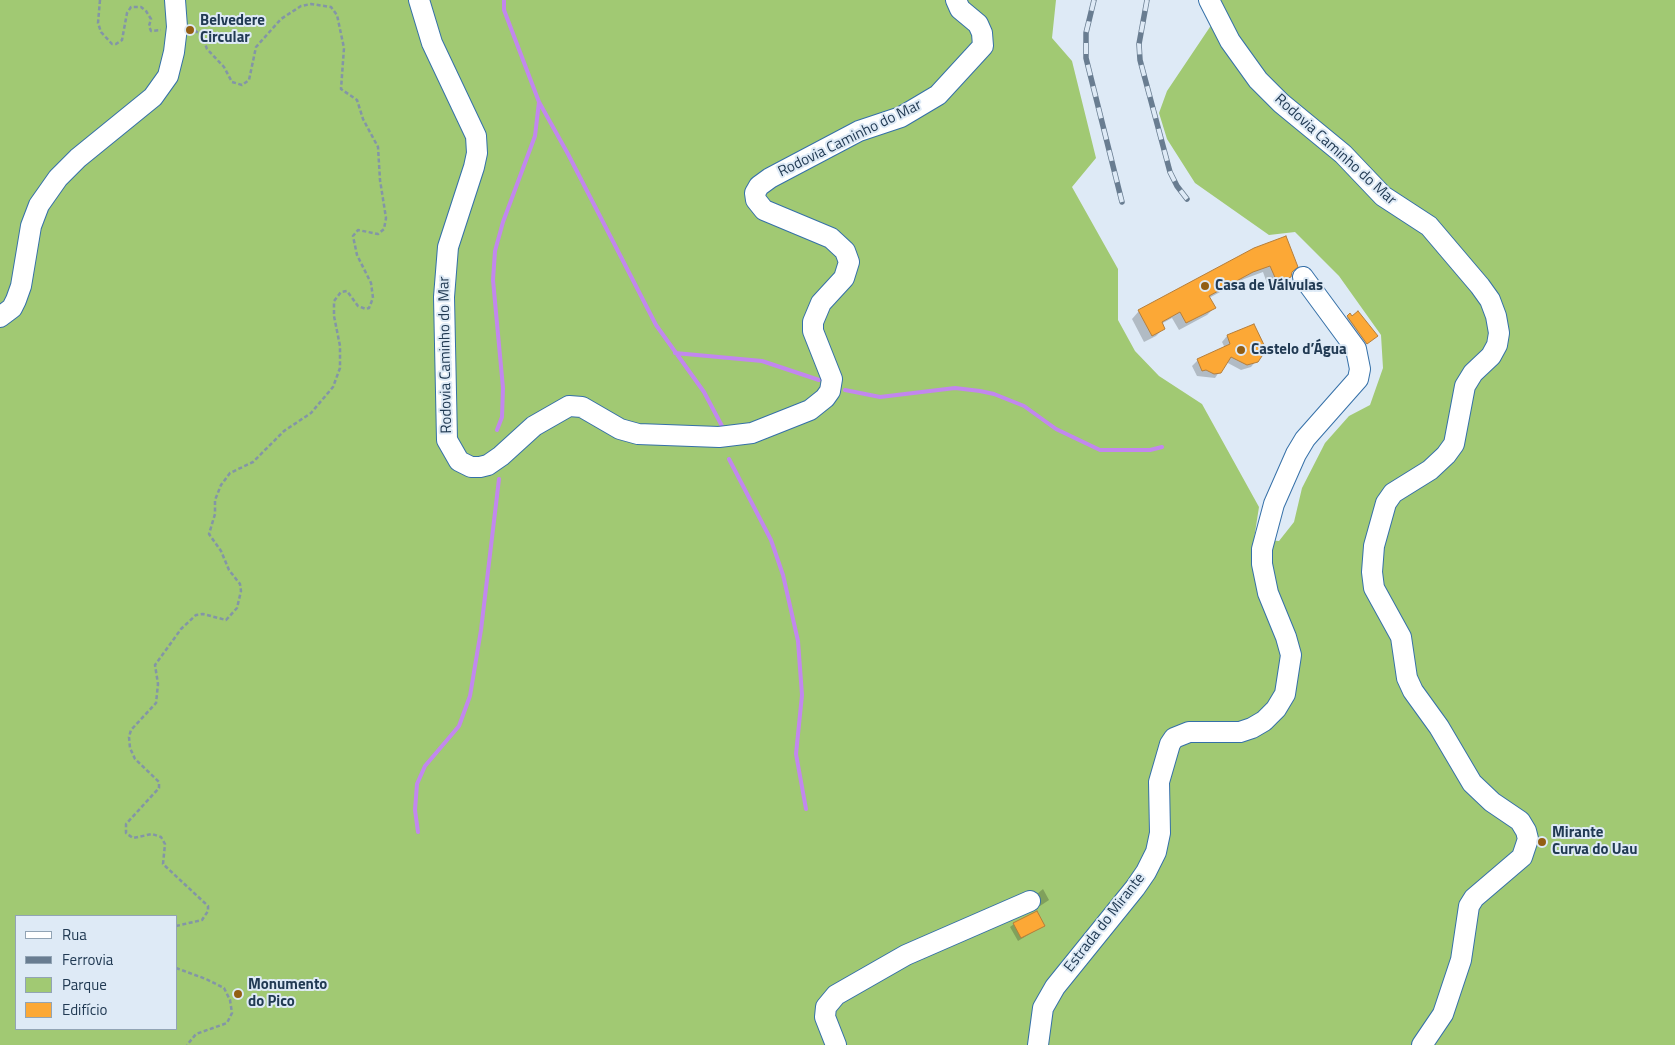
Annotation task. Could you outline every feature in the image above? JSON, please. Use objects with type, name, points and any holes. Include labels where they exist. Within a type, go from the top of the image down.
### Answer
[{"type":"street","points":[[0,317],[12,308],[16,300],[31,226],[39,205],[58,178],[78,158],[142,107],[161,88],[172,64],[185,26],[175,0]]},
{"type":"street","name":"Rodovia Caminho do Mar","points":[[419,0],[432,43],[476,136],[478,153],[448,246],[444,297],[447,440],[459,460],[471,467],[480,467],[501,456],[534,426],[568,406],[582,407],[620,429],[638,434],[719,437],[752,433],[810,410],[825,398],[830,391],[832,379],[813,331],[813,322],[821,303],[844,278],[849,262],[846,251],[830,238],[764,210],[756,200],[755,193],[770,178],[859,132],[901,117],[938,95],[980,51],[984,40],[978,24],[960,9],[956,0]]},
{"type":"street","name":"Rodovia Caminho do Mar","points":[[1209,0],[1230,41],[1258,80],[1281,103],[1343,154],[1383,196],[1429,226],[1486,293],[1496,316],[1499,333],[1497,345],[1491,356],[1473,373],[1466,386],[1454,444],[1446,455],[1430,470],[1393,493],[1386,503],[1374,546],[1372,572],[1374,588],[1400,637],[1407,678],[1413,691],[1439,727],[1472,783],[1487,799],[1520,820],[1528,839],[1522,856],[1474,898],[1469,906],[1461,960],[1443,1014],[1422,1045]]},
{"type":"street","name":"Estrada do Mirante","points":[[1038,1045],[1043,1008],[1055,987],[1135,888],[1156,852],[1160,833],[1159,782],[1170,744],[1174,738],[1189,732],[1240,732],[1252,728],[1264,722],[1276,709],[1285,694],[1291,655],[1286,637],[1268,593],[1262,564],[1262,549],[1274,504],[1296,454],[1306,439],[1358,379],[1360,369],[1356,349],[1302,277]]},
{"type":"street","points":[[836,1045],[825,1017],[826,1007],[836,995],[906,955],[1030,901]]},
{"type":"path","points":[[100,0],[98,23],[101,32],[112,44],[122,40],[127,13],[131,7],[141,7],[151,18],[149,26],[151,31],[185,26],[202,36],[207,48],[224,67],[232,82],[242,85],[248,80],[256,47],[281,19],[302,6],[312,4],[331,7],[337,15],[344,48],[341,89],[357,100],[363,119],[378,147],[380,180],[386,218],[384,229],[378,234],[358,230],[353,236],[357,255],[371,283],[373,298],[369,308],[366,309],[358,306],[347,291],[341,292],[334,301],[334,316],[340,346],[340,368],[333,387],[311,413],[284,431],[252,462],[230,473],[221,485],[215,500],[215,514],[209,534],[240,584],[241,591],[237,608],[226,620],[203,614],[196,615],[180,629],[155,665],[158,684],[156,703],[131,730],[129,737],[130,748],[135,759],[159,782],[159,788],[126,824],[126,833],[133,838],[152,834],[161,837],[166,844],[163,864],[208,906],[208,912],[202,920],[178,926]]},
{"type":"path","points":[[178,969],[224,988],[232,1008],[232,1013],[226,1023],[196,1034],[187,1045]]},
{"type":"green space","points":[[0,0],[1056,0],[1052,38],[1072,61],[1096,158],[1072,187],[1118,269],[1118,320],[1135,351],[1159,376],[1202,404],[1259,507],[1254,539],[1279,541],[1294,522],[1302,488],[1325,443],[1349,416],[1370,405],[1383,368],[1381,335],[1339,276],[1295,232],[1269,235],[1195,183],[1167,139],[1159,113],[1167,91],[1220,12],[1216,0],[1675,0],[1675,1045],[0,1045]]},
{"type":"building","name":"Casa de Válvulas","points":[[1286,236],[1298,267],[1292,272],[1291,277],[1277,282],[1270,266],[1253,272],[1209,296],[1216,308],[1186,323],[1180,312],[1162,322],[1165,329],[1152,336],[1138,310],[1254,248]]},
{"type":"building","points":[[1358,311],[1378,336],[1367,344],[1347,316],[1350,313],[1352,316]]},
{"type":"building","name":"Castelo d’Água","points":[[1254,324],[1265,347],[1264,353],[1258,362],[1247,365],[1231,357],[1221,373],[1214,374],[1206,370],[1202,371],[1197,359],[1230,344],[1227,335]]},
{"type":"building","points":[[1037,911],[1045,926],[1021,938],[1013,923]]},
{"type":"waterway","points":[[497,430],[502,417],[503,388],[493,280],[495,251],[503,222],[535,136],[539,102],[504,10],[504,0]]},
{"type":"waterway","points":[[539,102],[568,154],[656,325],[704,392],[722,426]]},
{"type":"waterway","points":[[675,353],[762,361],[819,380]]},
{"type":"waterway","points":[[845,390],[880,397],[955,388],[980,391],[994,394],[1024,406],[1056,429],[1100,450],[1150,450],[1162,447]]},
{"type":"waterway","points":[[729,459],[771,540],[783,575],[798,641],[802,695],[796,754],[806,809]]},
{"type":"waterway","points":[[418,832],[415,810],[417,784],[425,766],[459,726],[470,696],[481,630],[499,479]]},
{"type":"railway","points":[[1094,0],[1086,33],[1086,58],[1122,202]]},
{"type":"railway","points":[[1147,0],[1139,44],[1140,60],[1170,172],[1177,186],[1187,199]]},
{"type":"place","name":"Belvedere Circular","points":[[190,30]]},
{"type":"place","name":"Casa de Válvulas","points":[[1205,286]]},
{"type":"place","name":"Castelo d’Água","points":[[1241,350]]},
{"type":"place","name":"Mirante Curva do Uau","points":[[1542,842]]},
{"type":"place","name":"Monumento do Pico","points":[[238,994]]}]
